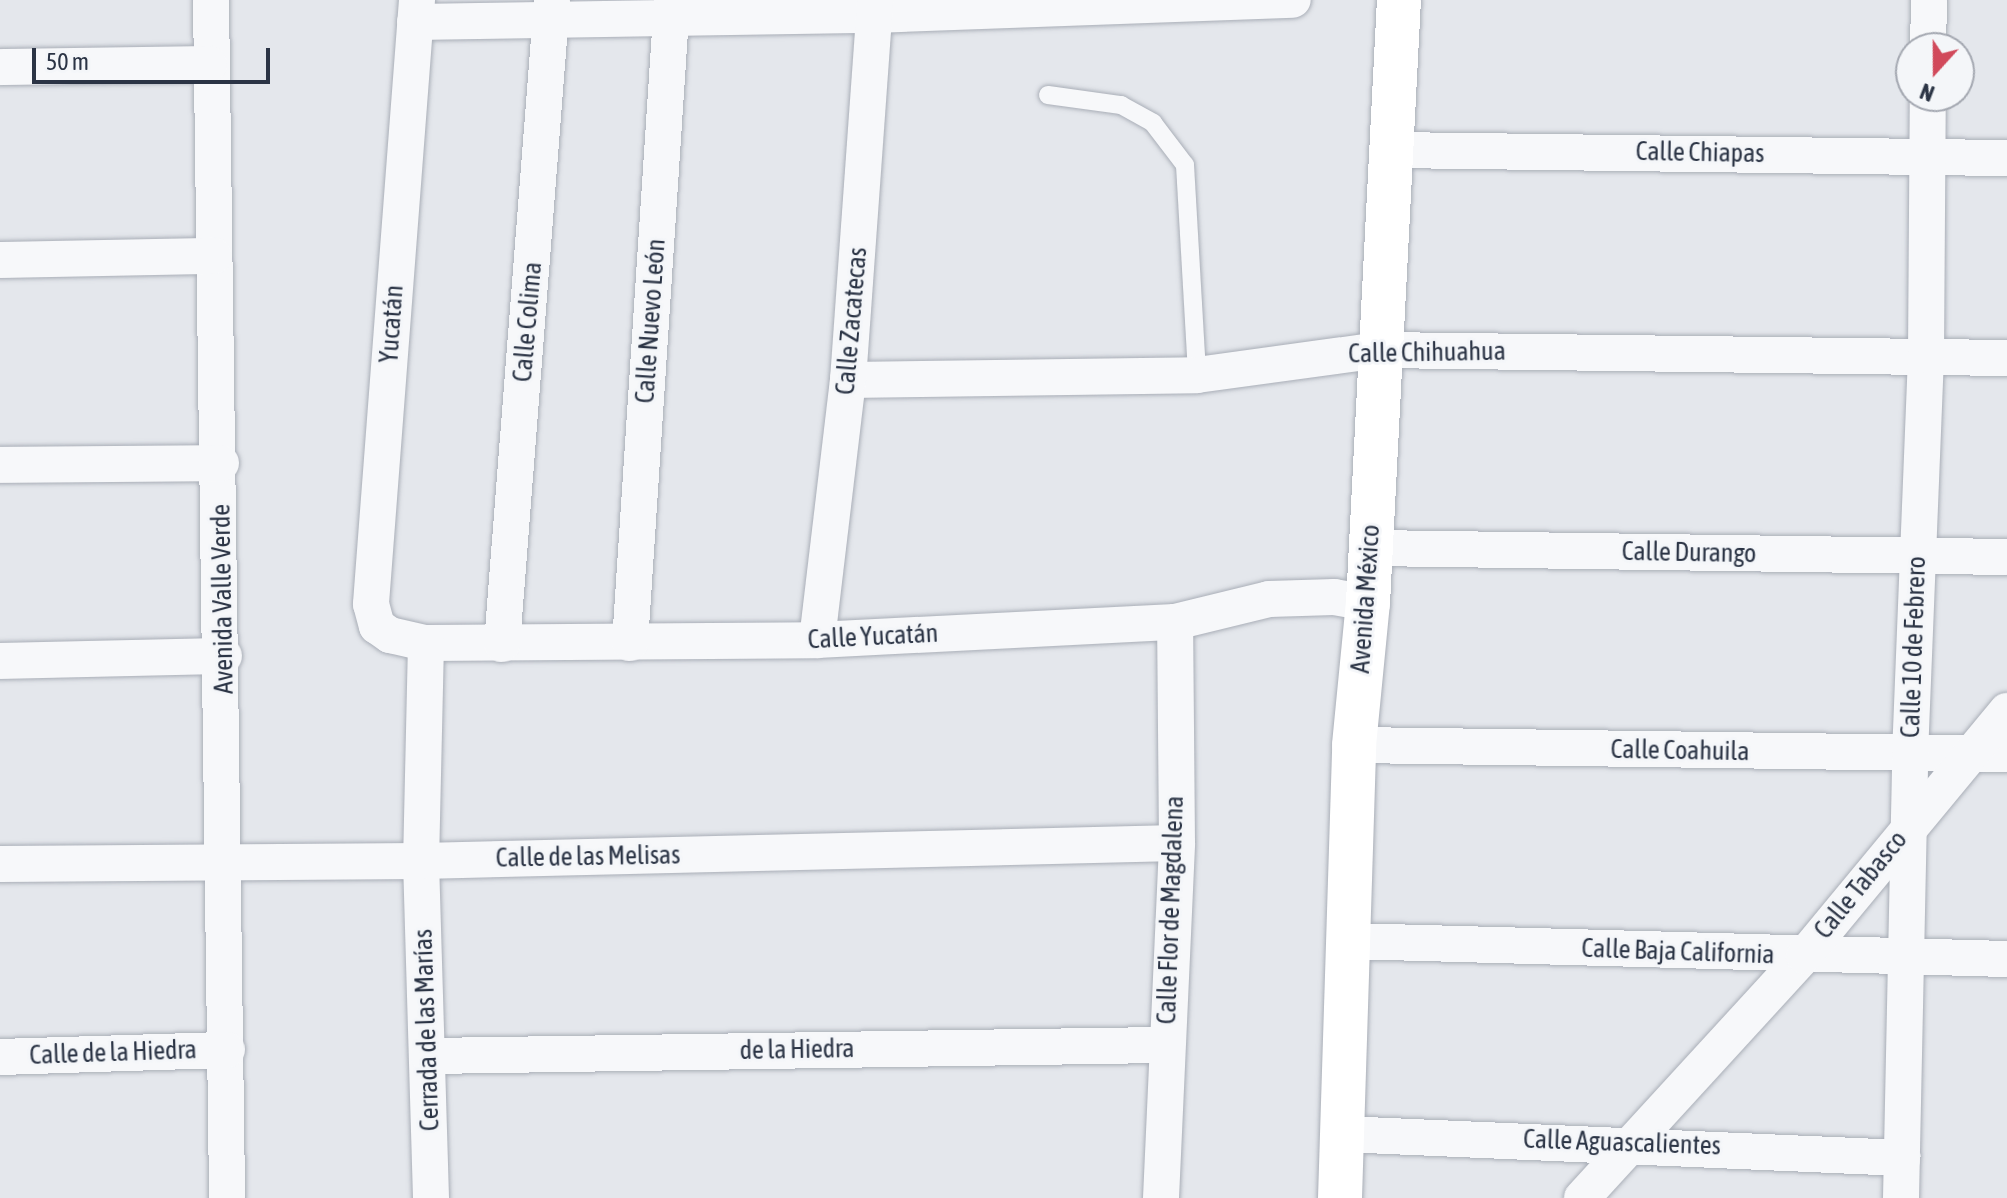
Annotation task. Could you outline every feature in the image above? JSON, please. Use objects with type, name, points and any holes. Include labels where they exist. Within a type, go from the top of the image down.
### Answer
[{"type":"street","name":"Avenida Valle Verde","points":[[211,0],[209,64],[224,656],[227,1198]]},
{"type":"street","points":[[416,11],[875,8],[1293,0]]},
{"type":"street","name":"Avenida México","points":[[1340,1198],[1354,745],[1368,603],[1399,0]]},
{"type":"street","points":[[1928,32],[1929,0]]},
{"type":"street","name":"Calle Nuevo León","points":[[630,643],[672,8]]},
{"type":"street","name":"Calle Zacatecas","points":[[817,640],[848,380],[875,8]]},
{"type":"street","name":"Yucatán","points":[[377,626],[371,604],[416,11]]},
{"type":"street","name":"Calle Colima","points":[[502,644],[552,11]]},
{"type":"street","points":[[0,67],[209,64]]},
{"type":"street","name":"Calle 10 de Febrero","points":[[1901,1198],[1910,755],[1926,355],[1928,112]]},
{"type":"street","name":"Calle Chiapas","points":[[1392,150],[2007,158]]},
{"type":"street","points":[[0,260],[214,256]]},
{"type":"street","name":"Calle Chihuahua","points":[[848,380],[1197,375],[1380,350],[2007,358]]},
{"type":"street","points":[[0,465],[221,463]]},
{"type":"street","name":"Calle Durango","points":[[1371,548],[2007,557]]},
{"type":"street","name":"Calle Yucatán","points":[[377,626],[390,635],[426,643],[817,640],[1175,622],[1269,599],[1334,597],[1368,603]]},
{"type":"street","name":"Calle Flor de Magdalena","points":[[1161,1198],[1165,1045],[1177,843],[1175,622]]},
{"type":"street","name":"Cerrada de las Marías","points":[[426,643],[421,861],[431,1198]]},
{"type":"street","points":[[0,661],[224,656]]},
{"type":"street","name":"Calle Tabasco","points":[[1582,1198],[1629,1142],[1804,956],[1968,753],[2007,711]]},
{"type":"street","name":"Calle Coahuila","points":[[1354,745],[2007,754]]},
{"type":"street","name":"Calle de las Melisas","points":[[0,864],[421,861],[1177,843]]},
{"type":"street","name":"Calle Baja California","points":[[1350,941],[1804,956],[2007,959]]},
{"type":"street","name":"de la Hiedra","points":[[429,1056],[1165,1045]]},
{"type":"street","name":"Calle de la Hiedra","points":[[0,1057],[227,1050]]},
{"type":"street","name":"Calle Aguascalientes","points":[[1342,1134],[1629,1142],[1902,1158]]},
{"type":"lane","points":[[1048,95],[1121,105],[1153,123],[1185,165],[1197,375]]}]
